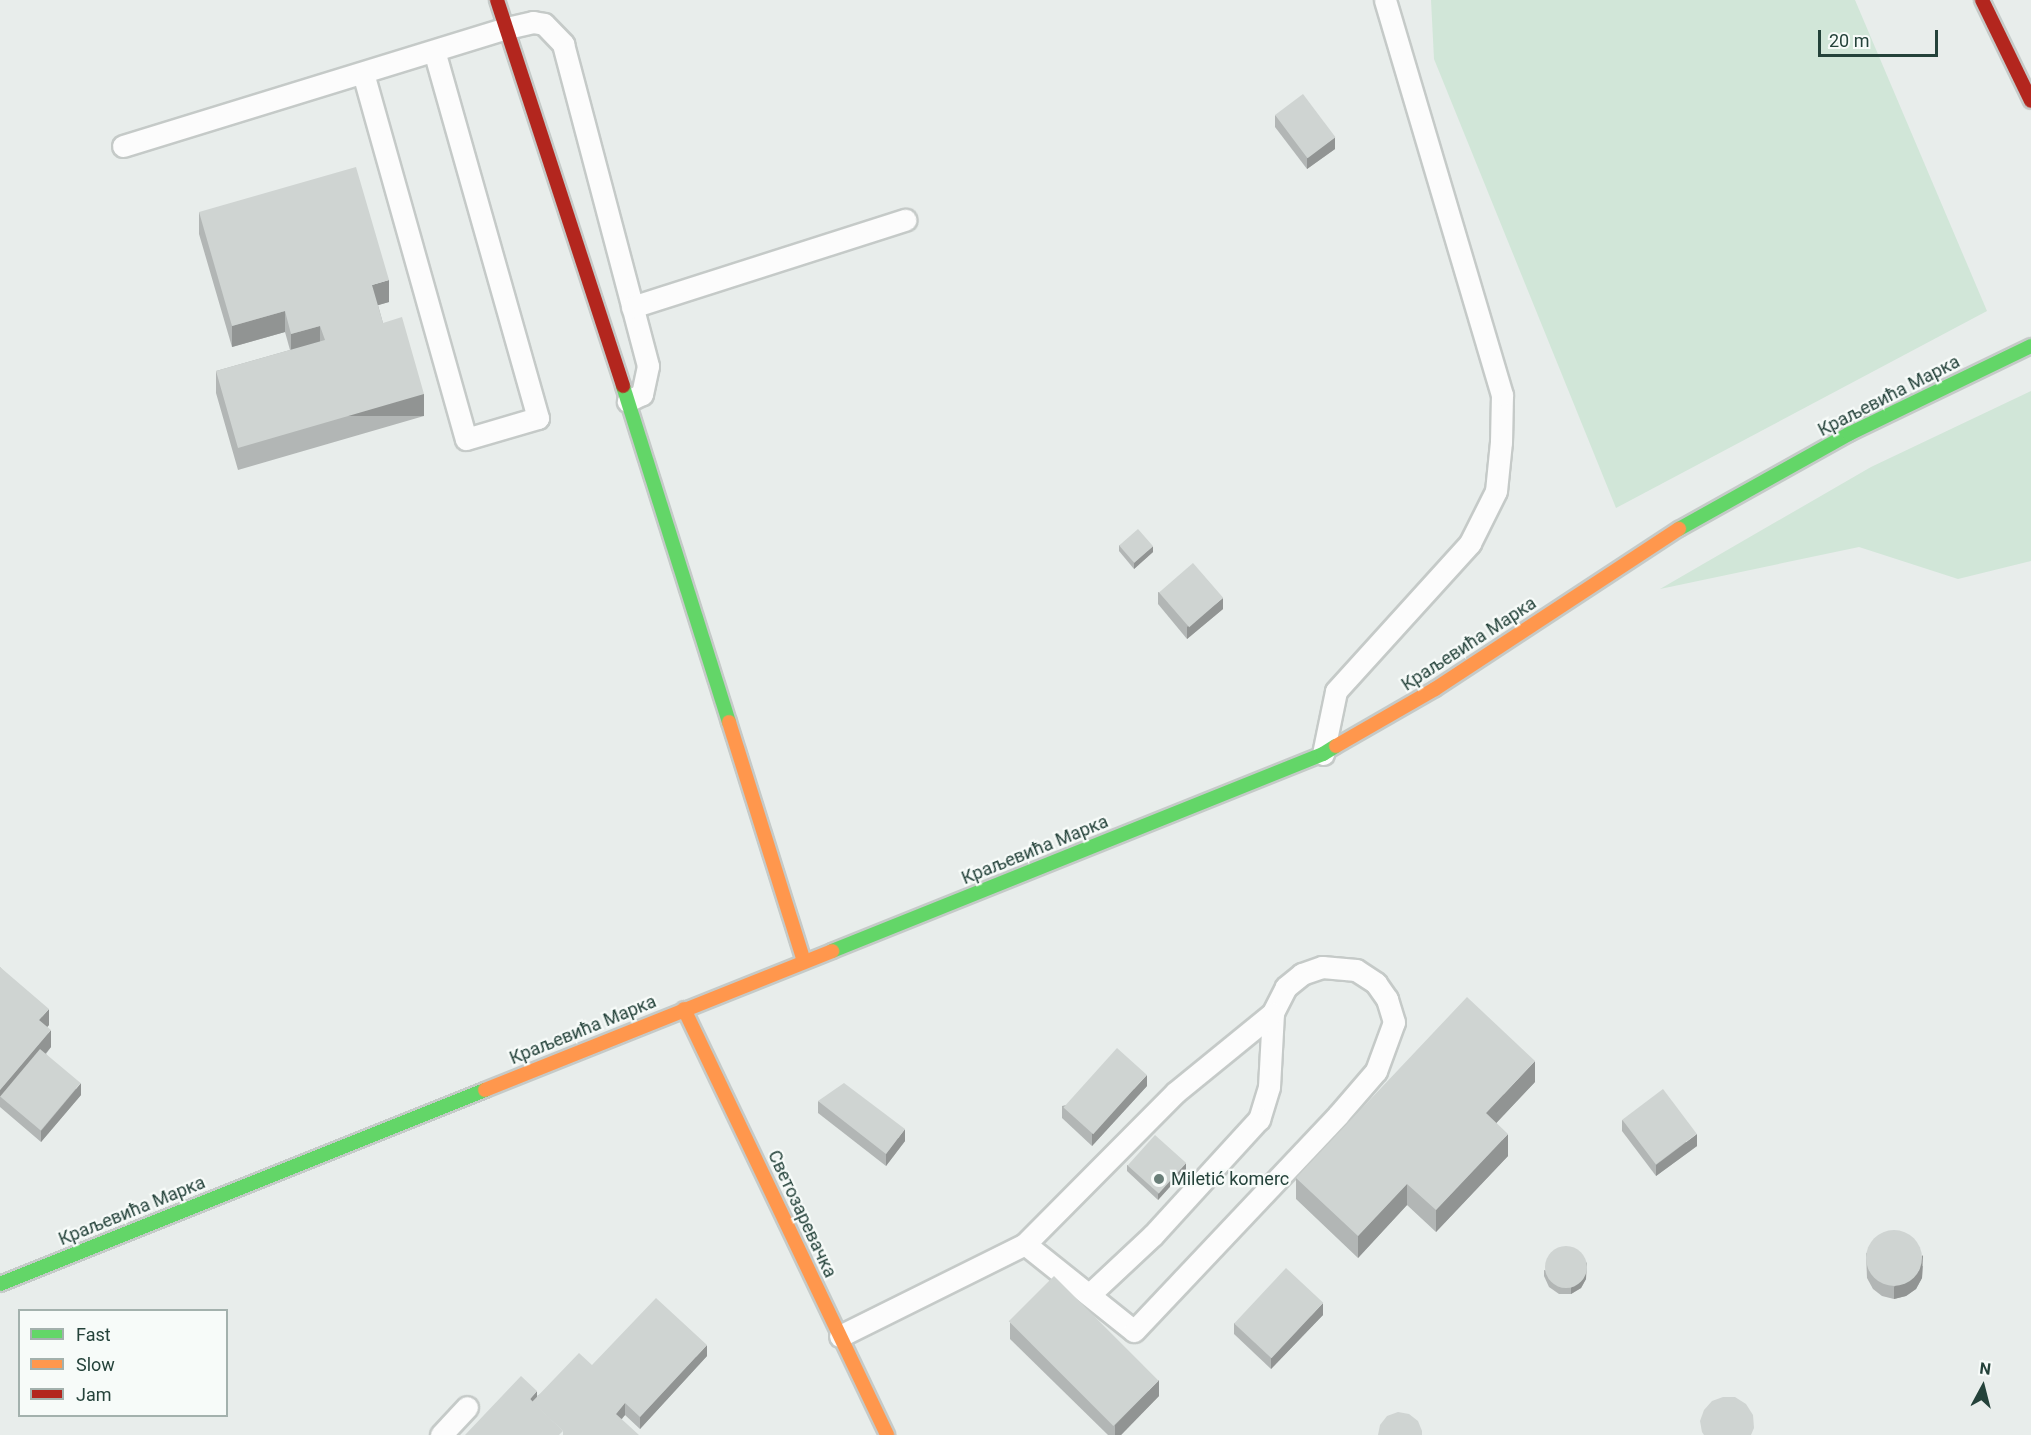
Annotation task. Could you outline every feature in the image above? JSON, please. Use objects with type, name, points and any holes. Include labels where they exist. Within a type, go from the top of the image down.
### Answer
[{"type":"main road","points":[[497,0],[628,401],[804,961]]},
{"type":"main road","points":[[1982,0],[2031,102]]},
{"type":"main road","name":"Краљевића Марка","points":[[0,1284],[1323,754],[1435,689],[1694,519],[1849,434],[2031,346]]},
{"type":"main road","name":"Светозаревачка","points":[[684,1009],[887,1435]]},
{"type":"lane","points":[[1323,754],[1336,691],[1470,543],[1496,491],[1501,442],[1502,395],[1385,0]]},
{"type":"lane","points":[[123,146],[507,28],[532,22],[544,24],[563,44],[648,366],[642,394],[628,401]]},
{"type":"lane","points":[[363,73],[466,439],[538,418],[434,51]]},
{"type":"lane","points":[[632,307],[905,219]]},
{"type":"lane","points":[[1025,1244],[1134,1331],[1338,1115],[1376,1071],[1394,1022],[1387,999],[1376,983],[1356,970],[1322,967],[1302,974],[1286,987],[1273,1013],[1269,1087],[1259,1119],[1153,1235],[1090,1294]]},
{"type":"lane","points":[[840,1336],[1025,1244],[1176,1092],[1273,1013]]},
{"type":"lane","points":[[441,1435],[467,1407]]},
{"type":"green space","points":[[1431,0],[1855,0],[1987,311],[1616,508],[1434,59]]},
{"type":"green space","points":[[2031,391],[2031,561],[1958,579],[1859,547],[1660,589],[1871,467]]},
{"type":"building","points":[[1303,94],[1335,137],[1308,158],[1275,115]]},
{"type":"building","points":[[356,167],[389,280],[372,285],[383,323],[402,317],[424,394],[238,448],[216,371],[325,340],[320,326],[291,334],[285,311],[232,326],[199,212]]},
{"type":"building","points":[[1138,529],[1153,546],[1134,563],[1119,545]]},
{"type":"building","points":[[1193,563],[1223,598],[1189,627],[1159,593]]},
{"type":"building","points":[[0,967],[49,1009],[39,1020],[51,1030],[0,1090]]},
{"type":"building","points":[[1467,997],[1535,1061],[1486,1113],[1508,1134],[1436,1210],[1407,1184],[1358,1236],[1296,1178]]},
{"type":"building","points":[[1117,1048],[1147,1075],[1093,1134],[1063,1107]]},
{"type":"building","points":[[40,1049],[81,1083],[41,1131],[0,1096]]},
{"type":"building","points":[[844,1083],[905,1129],[886,1154],[818,1101]]},
{"type":"building","points":[[1663,1089],[1697,1134],[1656,1164],[1622,1120]]},
{"type":"building","points":[[1155,1135],[1186,1163],[1159,1194],[1128,1165]]},
{"type":"building","points":[[1888,1230],[1900,1230],[1910,1234],[1918,1242],[1922,1258],[1918,1274],[1910,1282],[1900,1286],[1888,1286],[1878,1282],[1870,1274],[1866,1264],[1866,1252],[1870,1242],[1878,1234]]},
{"type":"building","points":[[1566,1246],[1574,1247],[1581,1252],[1586,1259],[1586,1275],[1581,1282],[1574,1287],[1566,1288],[1558,1287],[1551,1282],[1546,1275],[1545,1267],[1546,1259],[1551,1252],[1558,1247]]},
{"type":"building","points":[[1286,1268],[1323,1303],[1271,1358],[1234,1324]]},
{"type":"building","points":[[1054,1276],[1159,1381],[1113,1426],[1009,1321]]},
{"type":"building","points":[[656,1298],[707,1345],[640,1417],[625,1403],[616,1414],[639,1435],[563,1435],[563,1431],[532,1402],[579,1353],[592,1365]]},
{"type":"building","points":[[521,1376],[537,1391],[530,1399],[563,1431],[559,1435],[465,1435]]},
{"type":"building","points":[[1723,1397],[1735,1397],[1746,1404],[1753,1415],[1754,1428],[1751,1435],[1704,1435],[1700,1421],[1704,1410],[1712,1401]]},
{"type":"building","points":[[1398,1412],[1409,1414],[1418,1421],[1422,1435],[1378,1435],[1380,1425],[1387,1416]]},
{"type":"traffic: fast","points":[[1679,529],[1849,434],[2031,346]]},
{"type":"traffic: fast","points":[[623,386],[729,722]]},
{"type":"traffic: fast","points":[[832,951],[1323,754],[1336,746]]},
{"type":"traffic: fast","points":[[0,1284],[485,1090]]},
{"type":"traffic: slow","points":[[1336,746],[1435,689],[1679,529]]},
{"type":"traffic: slow","points":[[729,722],[804,961]]},
{"type":"traffic: slow","points":[[485,1090],[832,951]]},
{"type":"traffic: slow","points":[[684,1009],[887,1435]]},
{"type":"traffic: jam","points":[[497,0],[623,386]]},
{"type":"traffic: jam","points":[[1982,0],[2031,101]]},
{"type":"place","name":"Miletić komerc","points":[[1159,1179]]}]
